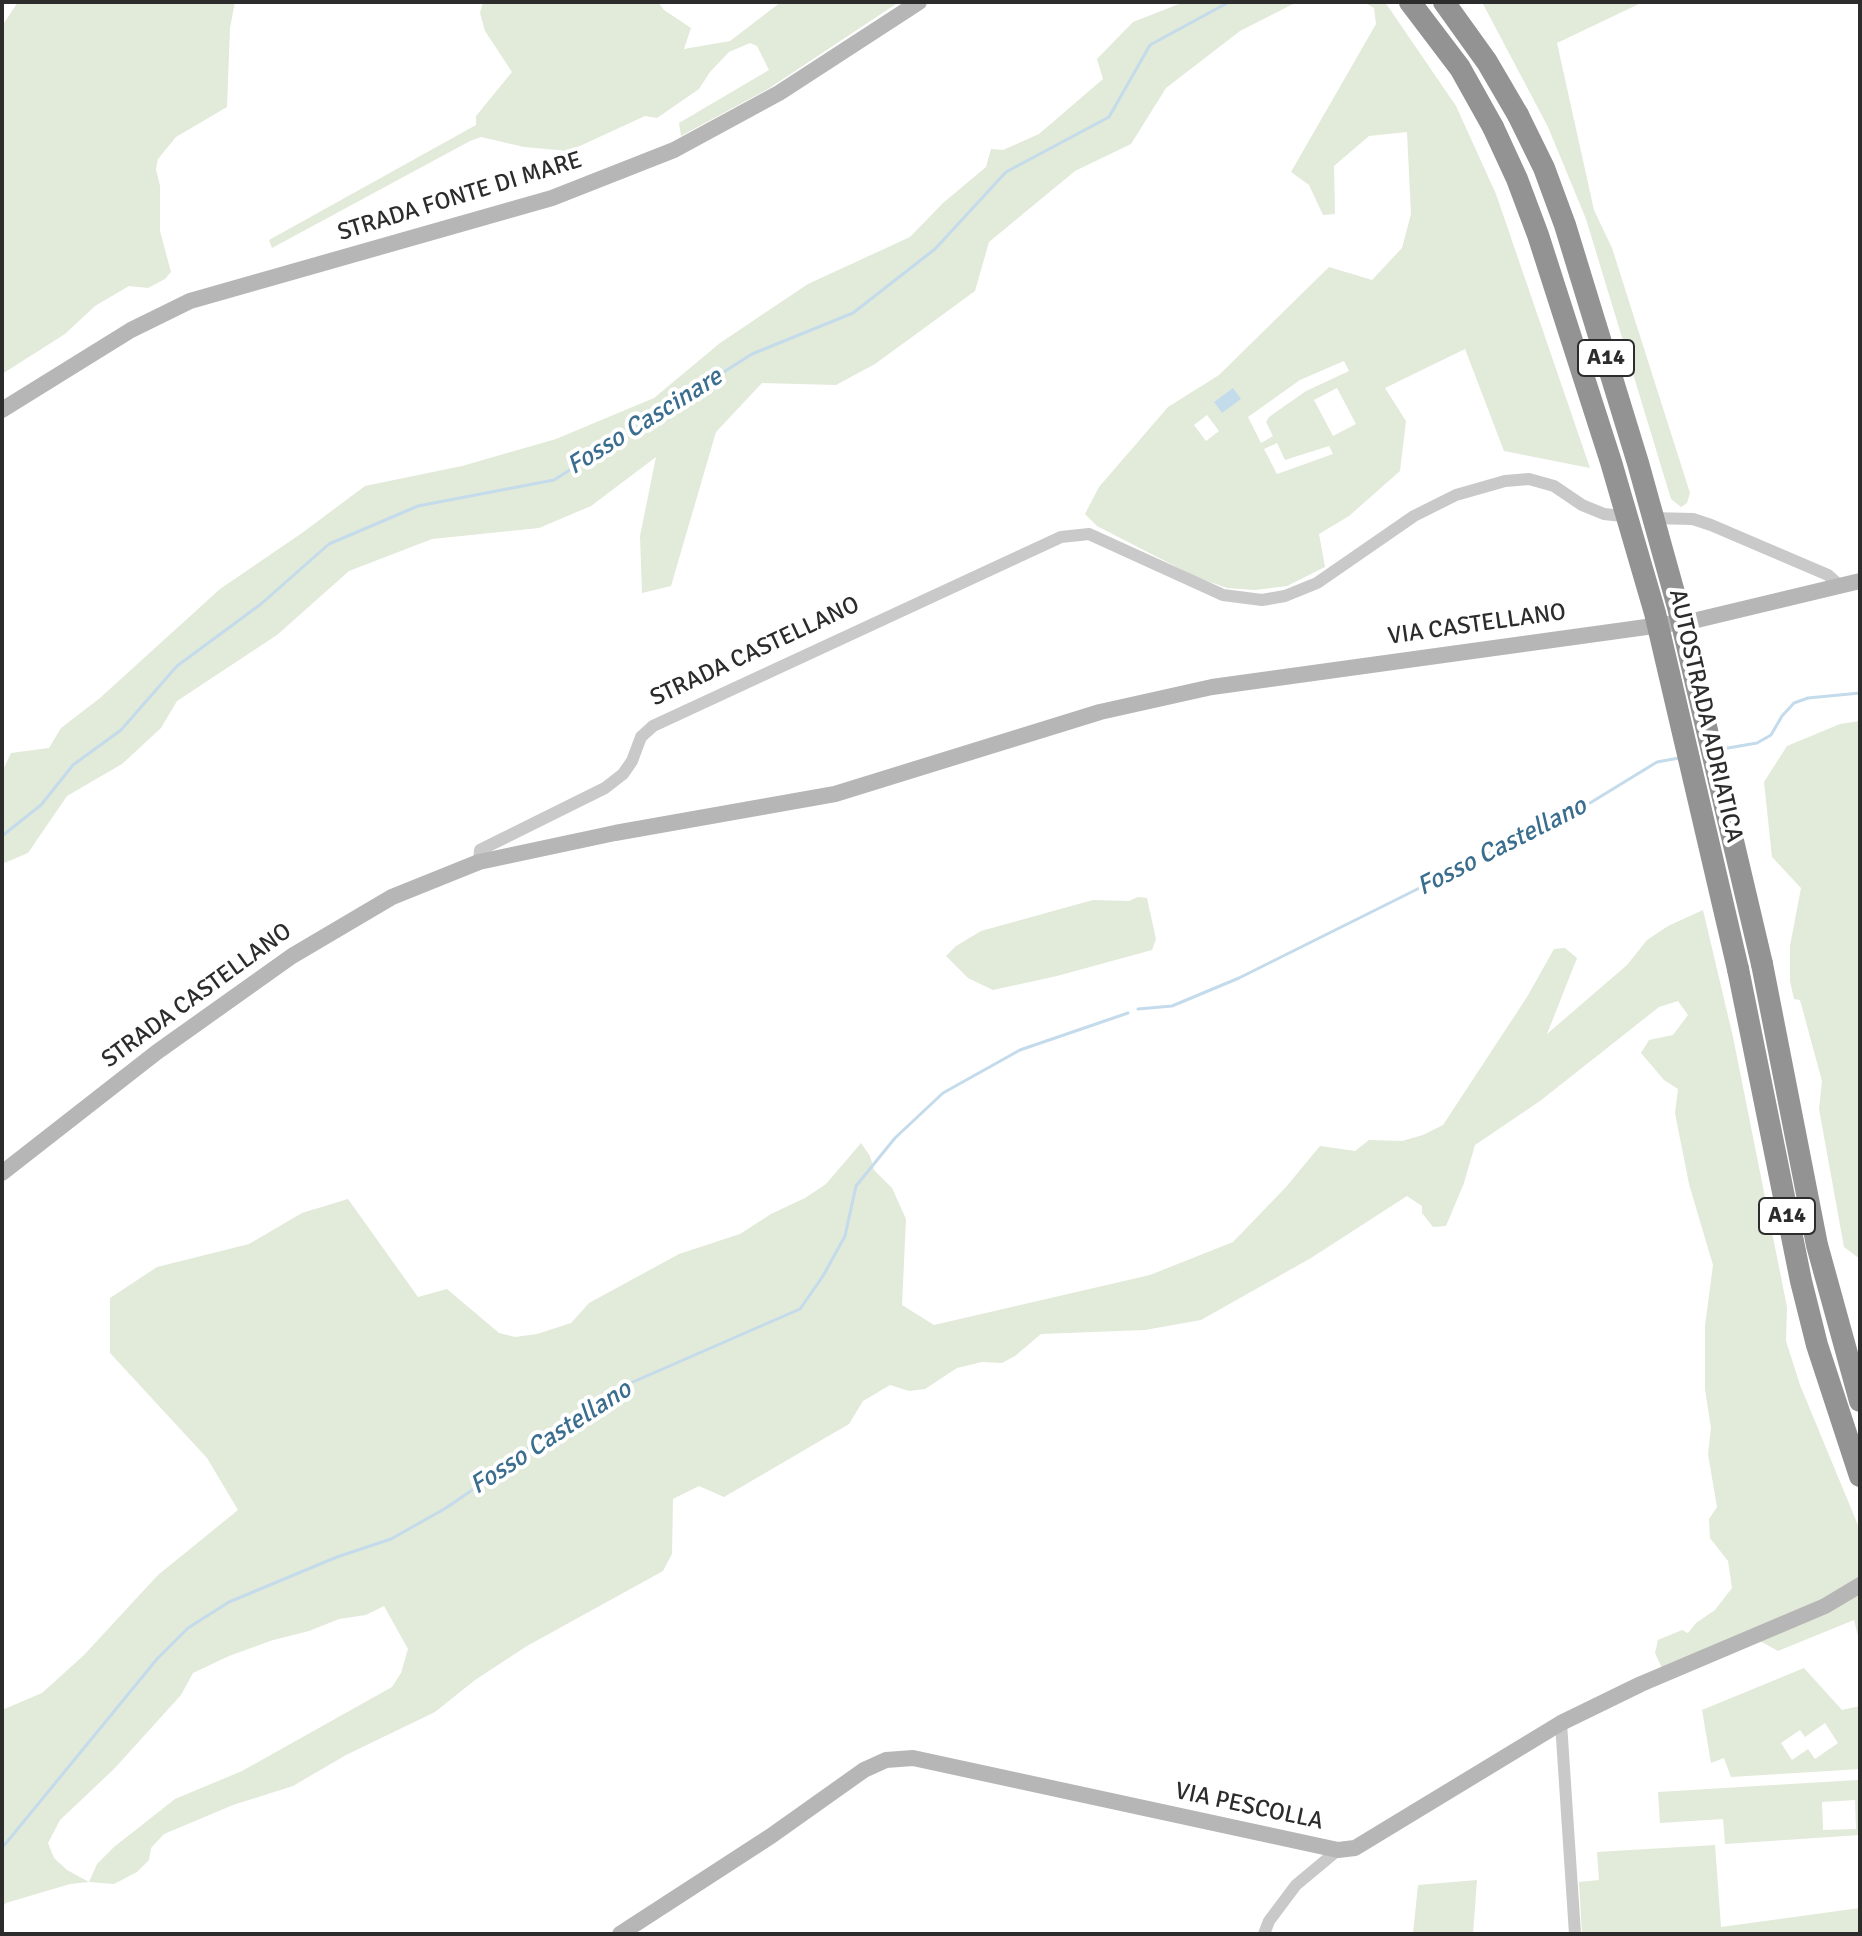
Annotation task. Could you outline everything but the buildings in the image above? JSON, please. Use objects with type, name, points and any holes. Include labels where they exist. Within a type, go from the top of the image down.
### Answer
[{"type":"highway","name":"AUTOSTRADA ADRIATICA","points":[[1410,2],[1460,68],[1493,127],[1517,179],[1543,249],[1625,508],[1655,613],[1738,969],[1801,1281],[1817,1345],[1857,1467]]},
{"type":"highway","name":"AUTOSTRADA ADRIATICA","points":[[1444,2],[1487,62],[1544,168],[1565,225],[1638,463],[1678,607],[1762,964],[1817,1245],[1860,1401]]},
{"type":"street","name":"STRADA FONTE DI MARE","points":[[2,410],[131,330],[190,301],[552,198],[674,150],[779,93],[919,2]]},
{"type":"street","name":"STRADA CASTELLANO","points":[[479,862],[480,850],[549,819],[605,788],[623,774],[632,761],[641,737],[653,726],[1061,537],[1089,534],[1223,595],[1262,600],[1285,596],[1317,583],[1414,516],[1456,495],[1505,481],[1529,479],[1554,486],[1582,505],[1614,517],[1693,519],[1711,525],[1828,575],[1839,585]]},
{"type":"street","name":"VIA CASTELLANO","points":[[1100,712],[1212,687],[1697,620],[1860,581]]},
{"type":"street","name":"STRADA CASTELLANO","points":[[2,1173],[157,1052],[292,956],[392,897],[441,875],[479,862],[615,833],[835,794],[1100,712]]},
{"type":"street","name":"VIA PESCOLLA","points":[[620,1934],[771,1836],[864,1770],[886,1760],[913,1758],[1338,1850],[1364,1844],[1561,1723],[1641,1684],[1825,1606],[1860,1585]]},
{"type":"street","points":[[1561,1723],[1575,1934]]},
{"type":"street","points":[[1264,1934],[1269,1921],[1296,1885],[1338,1850]]},
{"type":"green space","points":[[18,2],[235,2],[230,28],[227,107],[176,137],[158,159],[160,231],[171,272],[148,288],[129,286],[95,306],[65,334],[2,374],[2,26]]},
{"type":"green space","points":[[483,2],[658,2],[664,10],[691,28],[684,49],[730,41],[781,2],[899,2],[768,89],[681,136],[679,123],[769,70],[757,46],[750,43],[729,52],[699,89],[657,118],[645,116],[569,151],[524,147],[481,137],[272,248],[269,240],[476,125],[476,116],[512,72],[485,31],[480,13]]},
{"type":"green space","points":[[1184,2],[1297,2],[1240,31],[1166,88],[1131,144],[1075,171],[989,242],[975,291],[875,364],[836,385],[762,383],[716,432],[671,586],[642,593],[640,536],[656,457],[591,506],[539,528],[432,539],[349,571],[277,635],[177,701],[161,728],[122,764],[67,796],[28,853],[2,864],[2,772],[11,753],[49,748],[61,728],[100,698],[220,589],[365,486],[462,466],[556,439],[654,398],[720,343],[808,284],[910,237],[943,203],[986,167],[991,149],[1003,150],[1039,134],[1103,79],[1097,59],[1133,22]]},
{"type":"green space","points":[[1364,2],[1384,2],[1387,5],[1456,106],[1496,194],[1590,468],[1504,451],[1465,349],[1385,388],[1406,421],[1400,471],[1349,516],[1319,534],[1325,567],[1287,586],[1255,590],[1227,588],[1196,577],[1097,526],[1085,514],[1099,487],[1168,407],[1219,375],[1329,267],[1372,280],[1402,248],[1411,214],[1407,132],[1369,136],[1334,166],[1335,214],[1323,215],[1309,185],[1291,172],[1376,24],[1374,8]],"holes":[[[1344,361],[1349,371],[1306,391],[1269,417],[1266,422],[1273,436],[1261,443],[1248,417],[1300,380]],[[1337,388],[1356,424],[1333,436],[1314,400]],[[1207,415],[1219,431],[1206,441],[1194,425]],[[1277,443],[1285,460],[1329,446],[1333,454],[1277,474],[1264,449]]]},
{"type":"green space","points":[[1482,2],[1643,2],[1557,43],[1594,210],[1612,248],[1690,493],[1687,503],[1681,507],[1671,499],[1586,219],[1548,127]]},
{"type":"green space","points":[[1860,721],[1860,1259],[1844,1247],[1819,1109],[1822,1081],[1800,1000],[1794,999],[1790,981],[1790,946],[1801,888],[1772,857],[1764,782],[1787,746],[1840,724]]},
{"type":"green space","points":[[1138,897],[1147,898],[1156,939],[1152,950],[993,990],[968,978],[946,956],[981,931],[1093,900],[1129,901]]},
{"type":"green space","points":[[1703,910],[1733,1037],[1787,1307],[1786,1341],[1800,1385],[1860,1530],[1860,1577],[1838,1592],[1662,1668],[1655,1653],[1658,1640],[1682,1630],[1688,1633],[1696,1623],[1715,1610],[1732,1588],[1728,1561],[1710,1538],[1709,1519],[1717,1507],[1708,1454],[1711,1428],[1705,1389],[1705,1326],[1713,1265],[1689,1184],[1675,1113],[1678,1089],[1664,1080],[1641,1053],[1649,1040],[1673,1035],[1688,1015],[1678,1001],[1659,1007],[1540,1101],[1475,1145],[1464,1183],[1446,1226],[1433,1227],[1422,1213],[1422,1206],[1407,1196],[1311,1258],[1201,1320],[1145,1330],[1041,1334],[1002,1363],[982,1362],[957,1368],[925,1389],[909,1391],[890,1385],[863,1401],[849,1424],[724,1497],[699,1486],[673,1499],[672,1554],[663,1571],[527,1646],[475,1680],[435,1712],[346,1755],[293,1786],[233,1805],[164,1834],[151,1848],[149,1860],[137,1872],[114,1884],[70,1884],[6,1903],[2,1907],[2,1710],[42,1693],[84,1655],[158,1575],[238,1510],[207,1458],[110,1353],[110,1298],[157,1267],[249,1244],[302,1213],[348,1199],[418,1297],[447,1289],[499,1333],[515,1337],[537,1334],[571,1323],[589,1303],[679,1254],[740,1234],[771,1214],[805,1198],[826,1184],[861,1143],[870,1156],[874,1170],[892,1188],[906,1219],[902,1305],[934,1325],[1150,1275],[1233,1242],[1320,1146],[1355,1151],[1369,1140],[1402,1141],[1443,1125],[1527,997],[1554,949],[1565,948],[1577,958],[1547,1034],[1627,965],[1647,940],[1668,926]],"holes":[[[384,1606],[408,1649],[401,1673],[392,1687],[242,1771],[175,1799],[114,1847],[97,1864],[89,1882],[67,1870],[54,1858],[48,1843],[60,1820],[114,1769],[181,1695],[193,1673],[273,1640],[339,1619],[366,1615]]]},
{"type":"green space","points":[[1860,1593],[1860,1644],[1854,1620],[1778,1651],[1760,1641]]},
{"type":"green space","points":[[1804,1668],[1842,1710],[1860,1706],[1860,1769],[1731,1777],[1724,1758],[1711,1763],[1702,1710]],"holes":[[[1825,1723],[1838,1743],[1815,1759],[1808,1749],[1792,1760],[1781,1743],[1800,1730],[1805,1737]]]},
{"type":"green space","points":[[1857,1780],[1860,1781],[1860,1835],[1725,1844],[1723,1819],[1660,1823],[1658,1792]],"holes":[[[1855,1800],[1856,1829],[1823,1830],[1822,1802]]]},
{"type":"green space","points":[[1715,1845],[1721,1927],[1860,1908],[1860,1934],[1582,1934],[1579,1882],[1599,1880],[1597,1852]]},
{"type":"green space","points":[[1477,1880],[1473,1934],[1413,1934],[1418,1885]]},
{"type":"water","points":[[1233,388],[1241,399],[1222,413],[1214,402]]},
{"type":"waterway","name":"Fosso Cascinare","points":[[2,836],[41,805],[73,765],[121,730],[177,666],[261,604],[329,544],[418,506],[554,480],[752,354],[853,313],[935,249],[1006,172],[1109,117],[1150,45],[1229,2]]},
{"type":"waterway","name":"Fosso Castellano","points":[[1722,749],[1757,743],[1771,735],[1794,703],[1808,698],[1860,693]]},
{"type":"waterway","name":"Fosso Castellano","points":[[1138,1009],[1172,1006],[1239,978],[1590,803],[1657,762],[1679,758]]},
{"type":"waterway","name":"Fosso Castellano","points":[[2,1848],[157,1659],[188,1628],[229,1602],[337,1557],[391,1539],[446,1508],[510,1464],[547,1433],[610,1392],[800,1309],[845,1236],[856,1186],[895,1138],[943,1093],[1020,1050],[1128,1013]]}]
